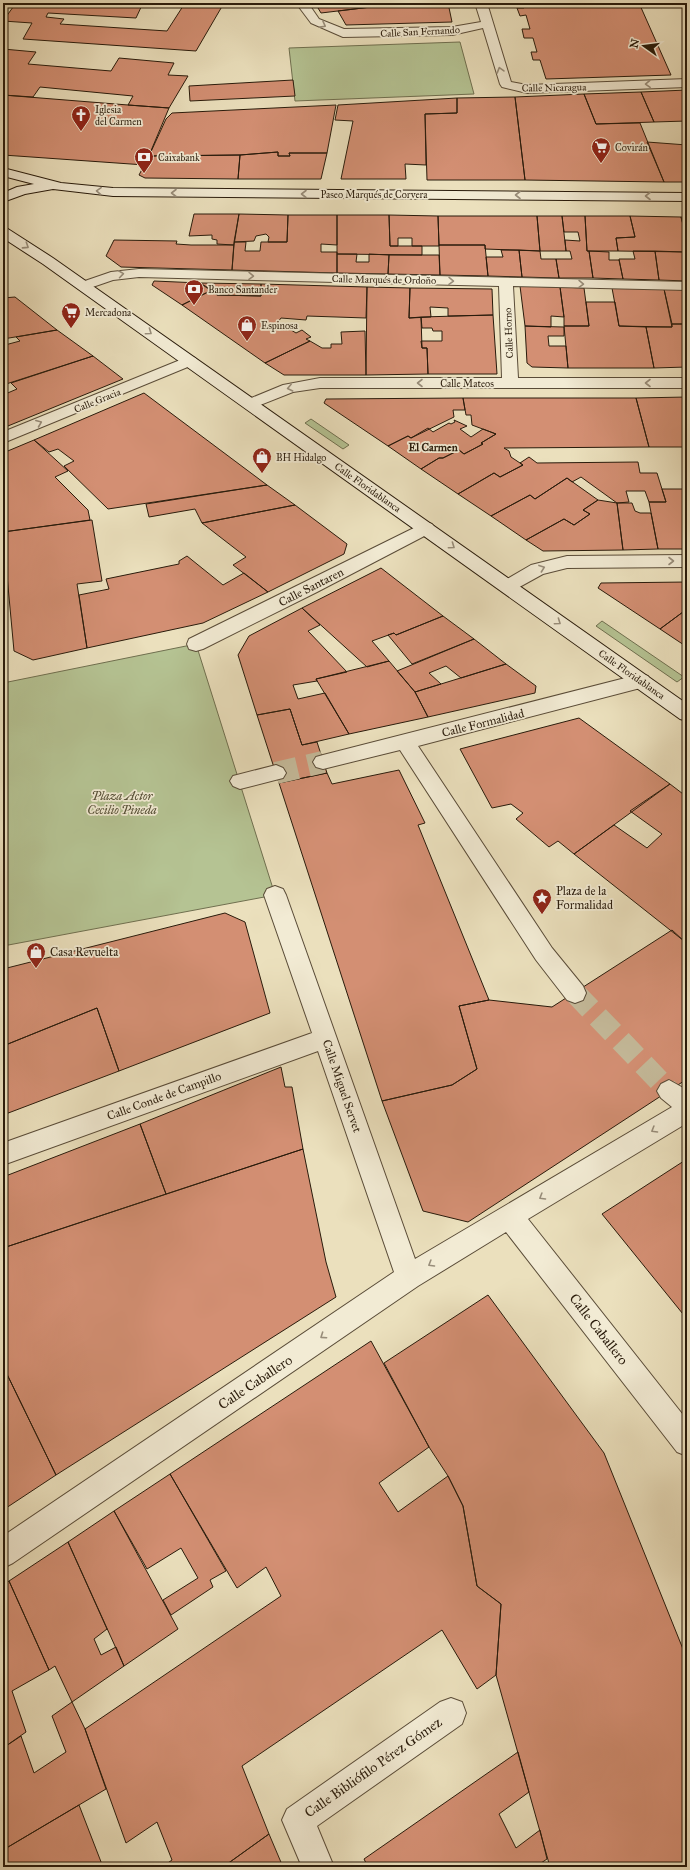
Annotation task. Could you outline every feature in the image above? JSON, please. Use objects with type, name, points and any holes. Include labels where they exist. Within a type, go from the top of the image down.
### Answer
[{"type":"street","name":"Calle San Fernando","points":[[302,3],[311,16],[322,25],[342,33],[353,34],[452,30],[487,24]]},
{"type":"street","name":"Calle Nicaragua","points":[[481,3],[503,80],[506,84],[527,89],[687,83]]},
{"type":"street","points":[[3,172],[61,187]]},
{"type":"street","points":[[3,198],[29,188],[61,187]]},
{"type":"street","name":"Paseo Marqués de Corvera","points":[[61,187],[112,192],[687,196]]},
{"type":"street","name":"Calle Floridablanca","points":[[3,232],[84,286],[687,714]]},
{"type":"street","name":"Calle Marqués de Ordoño","points":[[84,286],[111,276],[139,273],[687,286]]},
{"type":"street","name":"Calle Horno","points":[[506,282],[510,384]]},
{"type":"street","name":"Calle Gracia","points":[[3,438],[190,361]]},
{"type":"street","name":"Calle Mateos","points":[[250,404],[289,388],[320,383],[687,383]]},
{"type":"street","name":"Calle Santaren","points":[[196,644],[311,588],[426,528]]},
{"type":"street","points":[[508,586],[537,569],[567,562],[687,560]]},
{"type":"street","name":"Calle Formalidad","points":[[323,762],[458,729],[642,681]]},
{"type":"street","points":[[405,742],[544,954],[575,992]]},
{"type":"street","points":[[240,781],[276,773]]},
{"type":"street","name":"Calle Miguel Servet","points":[[275,895],[409,1277]]},
{"type":"street","name":"Calle Conde de Campillo","points":[[3,1154],[325,1038]]},
{"type":"street","name":"Calle Caballero","points":[[3,1553],[409,1277],[687,1110]]},
{"type":"street","name":"Calle Caballero","points":[[510,1217],[687,1442]]},
{"type":"street","name":"Calle Bibliófilo Pérez Gómez","points":[[318,1867],[298,1820],[451,1713]]},
{"type":"green space","points":[[460,42],[474,94],[295,101],[289,48]]},
{"type":"green space","points":[[311,419],[349,445],[343,449],[305,423]]},
{"type":"green space","points":[[602,621],[684,677],[677,682],[596,626]]},
{"type":"green space","name":"Plaza Actor Cecilio Pineda","points":[[196,644],[275,895],[3,946],[3,683]]},
{"type":"building","points":[[16,3],[143,3],[136,18],[48,13],[46,17],[64,19],[60,24],[167,31],[185,3],[224,3],[196,51],[23,39],[32,23],[3,21]]},
{"type":"building","points":[[315,3],[368,3],[371,7],[321,13]]},
{"type":"building","points":[[368,3],[448,3],[452,22],[346,25],[338,11],[371,7]]},
{"type":"building","points":[[522,3],[639,3],[671,75],[546,79],[540,60],[533,60],[531,52],[537,52],[533,38],[524,38],[522,29],[530,29],[526,15],[520,16],[517,8],[524,8]]},
{"type":"building","points":[[3,49],[36,52],[28,64],[111,71],[119,58],[174,63],[168,75],[188,76],[169,108],[128,105],[133,96],[40,87],[33,97],[3,95]]},
{"type":"building","points":[[293,80],[295,96],[190,101],[189,86]]},
{"type":"building","points":[[687,90],[687,121],[654,122],[641,92]]},
{"type":"building","points":[[641,92],[654,122],[596,124],[584,94]]},
{"type":"building","points":[[584,94],[596,124],[640,123],[664,182],[525,180],[515,97]]},
{"type":"building","name":"Iglesia del Carmen","points":[[3,95],[169,108],[145,165],[3,155]]},
{"type":"building","points":[[515,97],[525,180],[427,180],[425,114],[457,113],[457,98]]},
{"type":"building","points":[[457,98],[457,113],[425,114],[426,165],[405,164],[406,179],[341,179],[353,121],[335,120],[338,105]]},
{"type":"building","points":[[336,105],[327,153],[289,153],[290,156],[278,156],[278,152],[240,155],[149,156],[166,119],[172,113]]},
{"type":"building","points":[[647,142],[687,145],[687,182],[664,182]]},
{"type":"building","points":[[278,152],[278,156],[290,156],[289,153],[327,153],[321,179],[238,179],[240,155]]},
{"type":"building","points":[[240,155],[238,179],[145,178],[139,175],[149,156]]},
{"type":"building","points":[[194,214],[239,214],[234,245],[217,244],[217,240],[212,239],[212,235],[189,236]]},
{"type":"building","points":[[239,214],[288,215],[287,242],[268,242],[269,237],[266,234],[256,236],[254,241],[234,242]]},
{"type":"building","points":[[288,215],[337,215],[337,245],[321,244],[321,252],[337,252],[337,273],[232,270],[234,242],[246,242],[245,251],[260,251],[261,242],[287,242]]},
{"type":"building","points":[[337,215],[389,215],[390,246],[422,246],[422,255],[337,254]]},
{"type":"building","points":[[389,215],[438,216],[439,246],[412,246],[412,238],[398,238],[398,246],[390,246]]},
{"type":"building","points":[[438,216],[537,216],[540,251],[485,249],[485,245],[439,245]]},
{"type":"building","points":[[537,216],[562,216],[566,251],[540,251]]},
{"type":"building","points":[[562,216],[585,216],[587,251],[589,251],[593,278],[559,278],[556,259],[572,259],[570,251],[566,251],[565,240],[580,241],[578,232],[564,232]]},
{"type":"building","points":[[585,216],[630,216],[635,237],[616,238],[618,251],[587,251]]},
{"type":"building","points":[[630,216],[681,217],[687,240],[687,252],[618,251],[616,238],[635,237]]},
{"type":"building","points":[[681,217],[687,217],[687,240]]},
{"type":"building","points":[[114,240],[177,241],[176,244],[191,245],[234,245],[232,270],[121,267],[106,256]]},
{"type":"building","points":[[439,245],[485,245],[488,276],[440,275]]},
{"type":"building","points":[[501,250],[519,250],[522,277],[488,276],[486,257],[503,257]]},
{"type":"building","points":[[519,250],[540,251],[541,259],[556,259],[559,278],[522,277]]},
{"type":"building","points":[[589,251],[609,252],[609,260],[619,260],[623,279],[593,278]]},
{"type":"building","points":[[633,251],[655,251],[659,280],[623,279],[619,259],[635,259]]},
{"type":"building","points":[[655,251],[684,252],[687,281],[659,280]]},
{"type":"building","points":[[337,254],[357,254],[356,262],[369,262],[369,254],[389,255],[388,274],[337,273]]},
{"type":"building","points":[[389,255],[439,255],[440,275],[388,274]]},
{"type":"building","points":[[154,281],[200,283],[212,290],[182,305],[152,285]]},
{"type":"building","points":[[200,283],[261,284],[261,296],[217,295]]},
{"type":"building","points":[[261,284],[367,287],[366,318],[307,316],[306,320],[281,318],[278,322],[296,333],[302,330],[311,337],[306,339],[310,341],[265,363],[182,305],[212,290],[217,295],[261,296]]},
{"type":"building","points":[[520,286],[560,287],[564,317],[551,316],[551,327],[525,326]]},
{"type":"building","points":[[367,287],[410,288],[409,318],[421,317],[422,348],[427,348],[428,374],[366,375]]},
{"type":"building","points":[[560,287],[584,288],[589,326],[564,326]]},
{"type":"building","points":[[410,288],[492,289],[493,315],[448,316],[448,308],[430,307],[431,317],[409,318]]},
{"type":"building","points":[[612,288],[664,289],[672,327],[619,326]]},
{"type":"building","points":[[664,289],[687,290],[687,324],[672,324]]},
{"type":"building","points":[[15,297],[57,330],[3,339],[3,298]]},
{"type":"building","points":[[586,302],[615,302],[619,326],[646,327],[654,368],[568,368],[564,326],[589,326]]},
{"type":"building","points":[[493,315],[497,374],[428,374],[427,348],[422,348],[421,341],[442,341],[442,331],[433,331],[432,328],[422,328],[421,317]]},
{"type":"building","points":[[672,324],[687,324],[687,367],[654,368],[646,327],[672,327]]},
{"type":"building","points":[[525,326],[564,327],[564,336],[548,336],[549,346],[566,346],[568,368],[532,367],[527,363]]},
{"type":"building","points":[[57,330],[93,356],[3,385],[3,343],[5,345],[20,341],[16,337]]},
{"type":"building","points":[[365,331],[366,375],[284,375],[265,363],[310,341],[322,348],[331,348],[331,344],[342,344],[341,332]]},
{"type":"building","points":[[93,356],[123,379],[3,428],[3,395],[17,389],[11,383]]},
{"type":"building","points":[[144,393],[267,485],[108,509],[64,466],[74,461],[58,449],[49,452],[34,440]]},
{"type":"building","points":[[687,397],[687,447],[649,447],[636,398]]},
{"type":"building","points":[[463,398],[465,410],[453,410],[454,417],[411,438],[408,436],[388,446],[324,403],[326,399]]},
{"type":"building","points":[[463,398],[636,398],[649,447],[504,448],[509,451],[511,457],[523,465],[500,477],[494,473],[458,494],[421,469],[439,458],[443,458],[459,450],[464,454],[483,444],[481,443],[496,434],[472,425],[471,415],[466,415]]},
{"type":"building","points":[[454,420],[467,426],[460,429],[471,437],[483,429],[496,434],[481,443],[483,444],[464,454],[459,450],[443,458],[439,458],[421,469],[388,446],[408,436],[411,438],[428,428],[433,432],[449,423],[451,424],[455,422]]},
{"type":"building","points":[[34,440],[68,471],[55,477],[88,510],[90,520],[3,532],[3,453]]},
{"type":"building","points":[[529,457],[537,463],[638,462],[640,473],[657,473],[666,502],[649,502],[645,491],[626,491],[629,502],[617,503],[581,477],[572,482],[567,478],[535,499],[530,495],[491,516],[458,494],[494,473],[500,477],[523,465],[520,463]]},
{"type":"building","points":[[567,478],[598,500],[583,510],[590,514],[574,525],[564,519],[526,540],[491,516],[530,495],[535,499]]},
{"type":"building","points":[[267,485],[295,505],[202,523],[195,509],[149,517],[146,504]]},
{"type":"building","points":[[662,489],[687,489],[687,549],[658,549],[649,502],[666,502]]},
{"type":"building","points":[[598,500],[617,503],[623,550],[543,551],[526,540],[564,519],[574,525],[590,514],[583,510]]},
{"type":"building","points":[[617,503],[632,503],[635,511],[640,513],[651,513],[658,549],[623,550]]},
{"type":"building","points":[[295,505],[347,544],[344,554],[268,592],[233,565],[246,557],[202,523]]},
{"type":"building","points":[[92,520],[102,581],[77,584],[87,648],[33,660],[14,651],[3,532]]},
{"type":"building","points":[[187,556],[223,585],[244,573],[268,592],[203,623],[87,648],[79,595],[109,589],[106,579],[179,564],[179,561]]},
{"type":"building","points":[[381,568],[443,616],[396,635],[394,633],[372,641],[389,661],[367,667],[302,608]]},
{"type":"building","points":[[687,582],[687,609],[660,629],[598,588],[601,583]]},
{"type":"building","points":[[302,608],[320,625],[308,631],[347,672],[316,679],[317,681],[293,685],[298,699],[325,693],[349,734],[302,745],[290,709],[257,715],[238,655],[249,636]]},
{"type":"building","points":[[687,609],[687,647],[660,629]]},
{"type":"building","points":[[443,616],[474,639],[412,664],[388,635],[394,633],[396,635]]},
{"type":"building","points":[[474,639],[506,664],[461,678],[446,666],[429,673],[441,684],[415,692],[397,671]]},
{"type":"building","points":[[389,661],[415,692],[428,717],[349,734],[316,679]]},
{"type":"building","points":[[506,664],[536,686],[535,693],[428,717],[415,692]]},
{"type":"building","points":[[290,709],[302,745],[317,742],[327,773],[279,783],[257,715]]},
{"type":"building","points":[[579,718],[670,784],[574,854],[558,841],[549,847],[516,819],[523,813],[511,804],[492,808],[460,749]]},
{"type":"building","points":[[399,770],[425,823],[418,825],[489,1000],[459,1006],[477,1069],[452,1085],[382,1101],[279,783],[327,773],[332,784]]},
{"type":"building","points":[[670,784],[687,797],[687,873],[683,877],[687,881],[687,939],[684,941],[574,854],[614,825],[647,848],[662,834],[630,811]]},
{"type":"building","points":[[225,913],[245,922],[270,1013],[119,1071],[97,1008],[3,1046],[3,969]]},
{"type":"building","points":[[672,930],[684,941],[687,939],[687,1079],[468,1222],[423,1211],[382,1101],[452,1085],[477,1069],[459,1006],[489,1000],[552,1007]]},
{"type":"building","points":[[97,1008],[119,1071],[3,1115],[3,1046]]},
{"type":"building","points":[[281,1067],[285,1087],[292,1087],[303,1149],[166,1194],[140,1124]]},
{"type":"building","points":[[140,1124],[166,1194],[3,1248],[3,1177]]},
{"type":"building","points":[[303,1149],[326,1262],[336,1297],[56,1475],[3,1366],[3,1248]]},
{"type":"building","points":[[687,1159],[687,1319],[602,1214]]},
{"type":"building","points":[[488,1295],[604,1453],[687,1659],[687,1867],[550,1867],[496,1675],[501,1604],[477,1586],[463,1506],[448,1476],[429,1447],[384,1363]]},
{"type":"building","points":[[371,1341],[429,1447],[379,1483],[398,1512],[448,1476],[463,1506],[477,1586],[501,1604],[496,1675],[477,1689],[442,1630],[242,1766],[269,1834],[223,1867],[162,1867],[172,1860],[157,1822],[126,1843],[85,1729],[281,1596],[266,1567],[237,1588],[170,1474]]},
{"type":"building","points":[[3,1366],[56,1475],[3,1510]]},
{"type":"building","points":[[170,1474],[226,1571],[210,1580],[213,1587],[171,1615],[163,1600],[198,1578],[181,1548],[147,1569],[114,1511]]},
{"type":"building","points":[[114,1511],[178,1629],[124,1666],[68,1542]]},
{"type":"building","points":[[68,1542],[107,1629],[94,1639],[101,1655],[116,1647],[124,1666],[72,1702],[55,1666],[49,1670],[9,1581]]},
{"type":"building","points":[[9,1581],[49,1670],[12,1691],[26,1732],[3,1748],[3,1585]]},
{"type":"building","points":[[72,1702],[85,1729],[106,1789],[3,1850],[3,1748],[21,1736],[34,1773],[66,1752],[52,1716]]},
{"type":"building","points":[[518,1752],[529,1792],[499,1814],[516,1848],[540,1830],[547,1859],[535,1867],[368,1867],[364,1859]]},
{"type":"building","points":[[79,1805],[103,1867],[3,1867],[3,1850]]},
{"type":"building","points":[[269,1834],[283,1867],[223,1867]]},
{"type":"tunnel","points":[[276,773],[323,762]]},
{"type":"tunnel","points":[[575,993],[669,1091]]},
{"type":"place","name":"Iglesia del Carmen","points":[[81,132]]},
{"type":"place","name":"Covirán","points":[[601,164]]},
{"type":"place","name":"Caixabank","points":[[144,174]]},
{"type":"place","name":"Banco Santander","points":[[194,306]]},
{"type":"place","name":"Mercadona","points":[[71,329]]},
{"type":"place","name":"Espinosa","points":[[247,342]]},
{"type":"place","name":"BH Hidalgo","points":[[262,474]]},
{"type":"place","name":"Plaza de la Formalidad","points":[[542,915]]},
{"type":"place","name":"Casa Revuelta","points":[[36,969]]},
{"type":"district","name":"El Carmen","points":[[433,447]]}]
